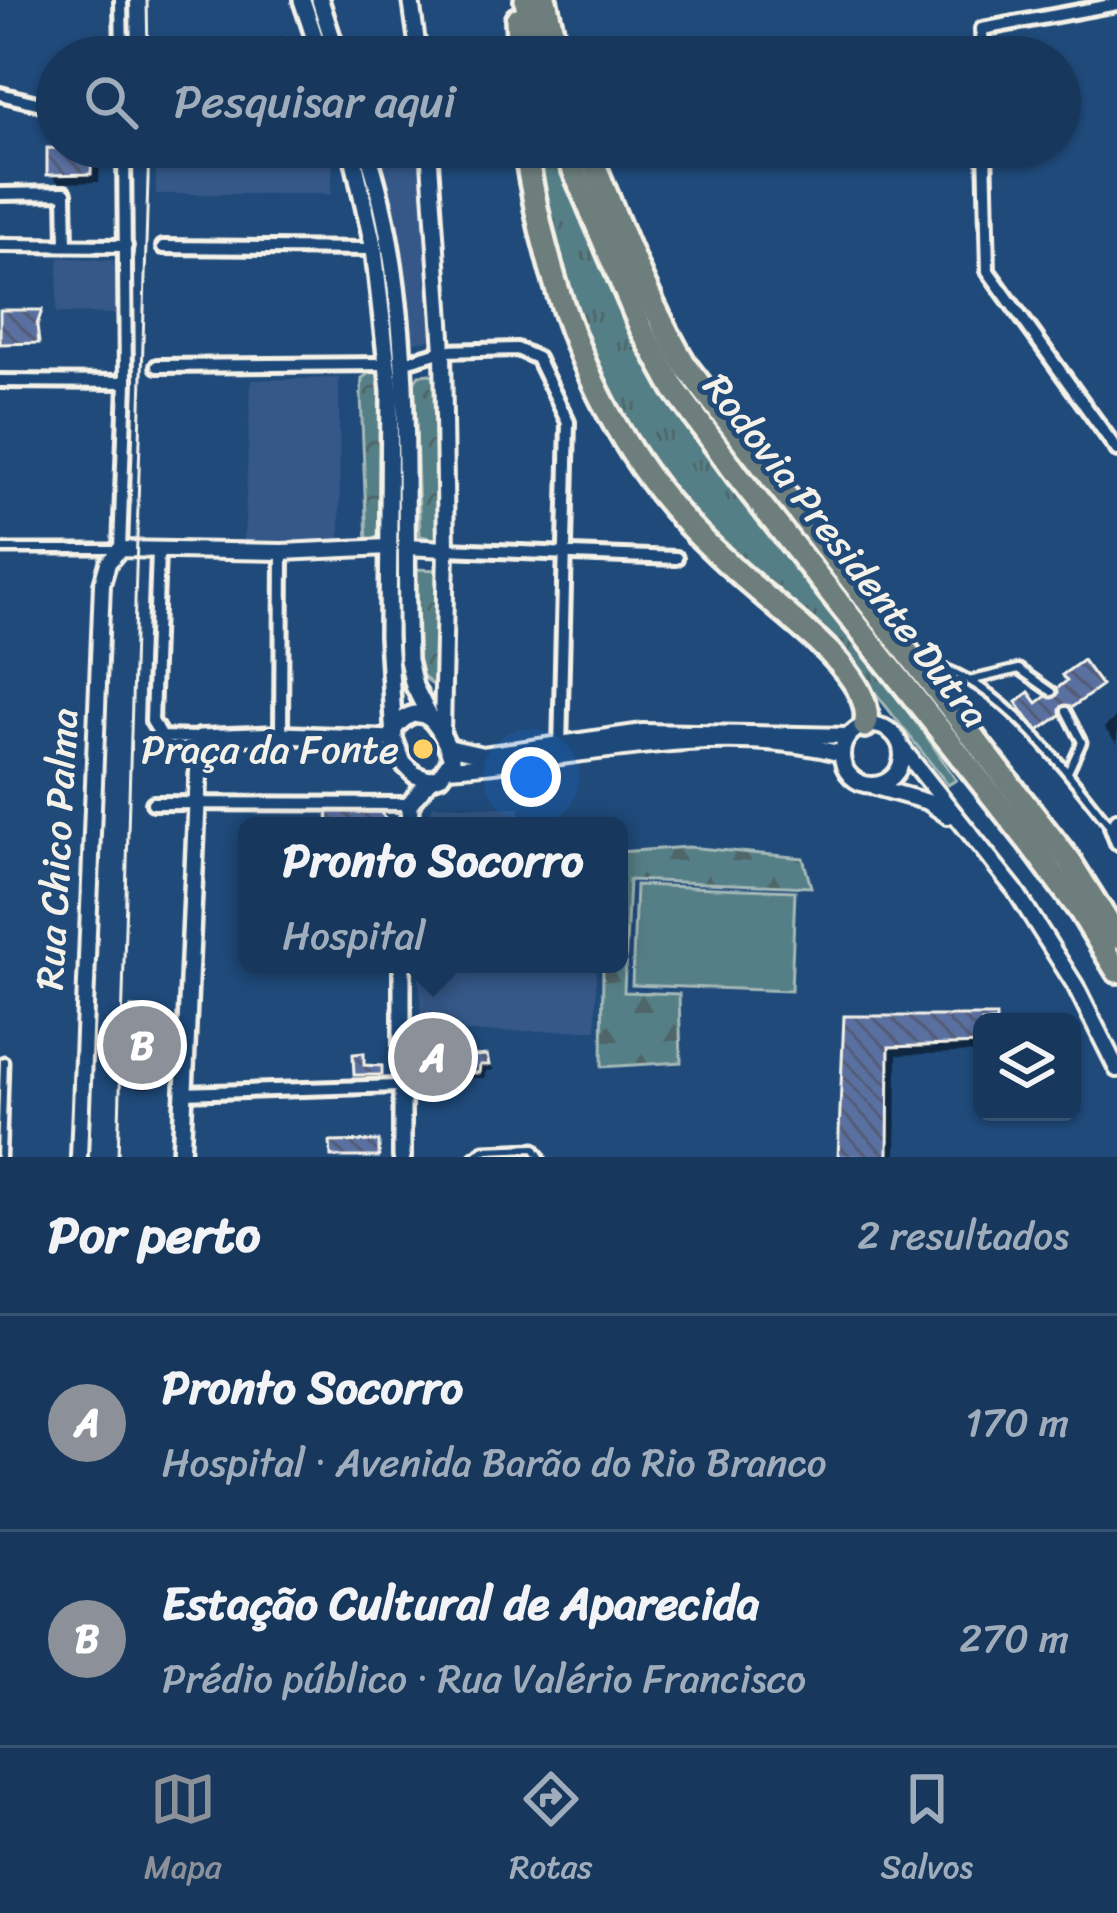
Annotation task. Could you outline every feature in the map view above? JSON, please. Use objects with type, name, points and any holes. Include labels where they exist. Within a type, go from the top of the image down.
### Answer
[{"type":"highway","points":[[515,0],[518,36]]},
{"type":"highway","points":[[526,0],[533,36]]},
{"type":"highway","points":[[545,0],[553,36]]},
{"type":"highway","points":[[528,168],[549,267],[577,347],[622,436],[676,510],[813,636],[855,686],[866,703],[857,731]]},
{"type":"highway","name":"Rodovia Presidente Dutra","points":[[573,168],[640,328],[674,388],[738,476],[1029,842],[1117,971]]},
{"type":"highway","name":"Rodovia Presidente Dutra","points":[[595,168],[642,281],[688,368],[1070,862],[1117,937]]},
{"type":"main road","points":[[302,0],[314,36]]},
{"type":"main road","points":[[320,0],[331,36]]},
{"type":"main road","points":[[356,168],[395,364]]},
{"type":"main road","points":[[371,168],[382,217],[395,364],[394,734],[403,763],[429,780]]},
{"type":"main road","points":[[396,547],[414,686],[452,759],[410,804],[409,817]]},
{"type":"main road","points":[[394,734],[405,716],[418,712],[430,718]]},
{"type":"main road","points":[[182,1157],[200,738],[394,734]]},
{"type":"main road","points":[[402,973],[402,1157]]},
{"type":"street","points":[[121,0],[122,36]]},
{"type":"street","points":[[411,0],[415,36]]},
{"type":"street","points":[[982,36],[982,29],[1117,4]]},
{"type":"street","points":[[0,94],[36,103]]},
{"type":"street","points":[[124,168],[126,382],[120,549],[282,552],[396,547],[676,557]]},
{"type":"street","points":[[430,168],[443,352],[445,740],[483,754],[560,751]]},
{"type":"street","points":[[986,168],[988,271],[1117,450]]},
{"type":"street","points":[[0,194],[65,193],[66,245]]},
{"type":"street","points":[[0,245],[126,246]]},
{"type":"street","points":[[163,247],[374,249]]},
{"type":"street","points":[[157,366],[395,364],[443,352],[517,349],[537,358],[568,422],[560,751]]},
{"type":"street","points":[[0,381],[126,382]]},
{"type":"street","name":"Rua Chico Palma","points":[[79,1157],[102,584],[108,563],[120,549]]},
{"type":"street","points":[[158,551],[152,722],[162,737],[200,738]]},
{"type":"street","points":[[280,735],[282,552]]},
{"type":"street","points":[[447,768],[618,742],[883,727],[898,739],[1015,890],[1075,985],[1117,1069]]},
{"type":"street","points":[[842,754],[857,731]]},
{"type":"street","points":[[737,737],[801,742],[842,754],[853,779],[928,802],[958,822]]},
{"type":"street","points":[[870,786],[896,775],[902,748]]},
{"type":"street","points":[[153,803],[410,804]]},
{"type":"street","points":[[1114,823],[1117,843]]},
{"type":"street","points":[[182,1093],[400,1087]]},
{"type":"lane","points":[[0,549],[120,549]]},
{"type":"lane","points":[[913,661],[969,681],[1012,712],[1114,823]]},
{"type":"lane","points":[[969,681],[1019,668],[1052,692]]},
{"type":"lane","points":[[1066,711],[1082,742],[1067,773]]},
{"type":"lane","points":[[2,1157],[4,1060]]},
{"type":"lane","points":[[473,1157],[484,1150],[534,1148],[540,1157]]},
{"type":"shaded area","points":[[156,168],[333,168],[331,194],[156,194]]},
{"type":"shaded area","points":[[383,168],[424,168],[439,339],[412,342]]},
{"type":"shaded area","points":[[59,257],[120,261],[120,314],[56,313]]},
{"type":"shaded area","points":[[339,378],[340,539],[244,543],[251,380]]},
{"type":"shaded area","points":[[433,805],[520,808],[520,817],[430,817]]},
{"type":"shaded area","points":[[419,973],[596,973],[596,1030],[421,1033]]},
{"type":"green space","points":[[536,168],[561,168],[631,329],[672,407],[746,496],[956,780],[948,785],[848,658],[686,513],[644,465],[576,330]]},
{"type":"green space","points":[[376,369],[381,371],[383,385],[382,533],[367,542],[361,395],[362,378]]},
{"type":"green space","points":[[419,375],[437,377],[441,533],[436,539],[420,536],[414,382]]},
{"type":"green space","points":[[414,569],[440,570],[437,681],[431,684],[419,671]]},
{"type":"green space","points":[[688,847],[803,858],[811,887],[629,880],[628,902],[628,851]]},
{"type":"green space","points":[[636,885],[795,891],[791,991],[632,985]]},
{"type":"green space","points":[[603,973],[625,973],[624,992],[679,994],[681,1062],[602,1067]]},
{"type":"building","points":[[47,168],[91,168],[91,174],[47,175]]},
{"type":"building","points":[[0,310],[42,310],[37,325],[39,343],[0,344]]},
{"type":"building","points":[[1083,660],[1102,686],[1037,732],[1016,702],[1029,692],[1037,703],[1067,681],[1062,675]]},
{"type":"building","points":[[328,811],[380,812],[384,817],[328,817]]},
{"type":"building","points":[[131,1008],[148,1009],[147,1039],[154,1039],[153,1051],[147,1051],[145,1083],[128,1082]]},
{"type":"building","points":[[844,1016],[973,1016],[973,1044],[889,1047],[888,1157],[838,1157]]},
{"type":"building","points":[[444,1040],[446,1058],[487,1055],[489,1065],[480,1065],[479,1073],[421,1072],[421,1042]]},
{"type":"building","points":[[364,1053],[364,1065],[382,1066],[382,1075],[354,1075],[353,1054]]},
{"type":"building","points":[[379,1141],[379,1157],[331,1157],[330,1142]]},
{"type":"railway","points":[[147,0],[148,36]]},
{"type":"railway","points":[[118,1157],[148,168]]},
{"type":"place","name":"Praça da Fonte","points":[[423,749]]},
{"type":"place","name":"Estação Cultural de Aparecida","points":[[142,1045]]},
{"type":"place","name":"Pronto Socorro","points":[[433,1057]]}]
